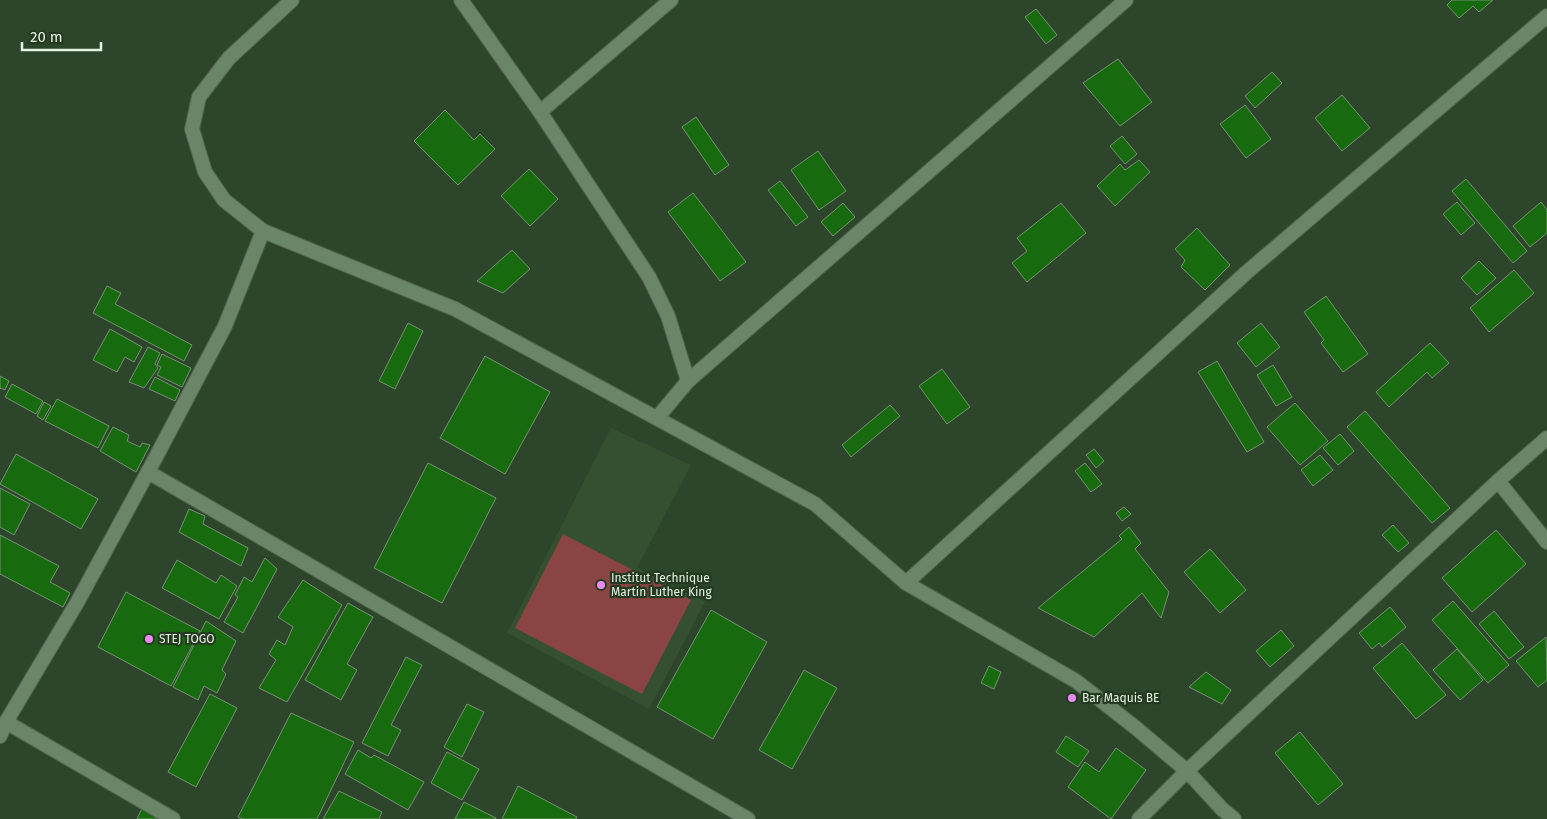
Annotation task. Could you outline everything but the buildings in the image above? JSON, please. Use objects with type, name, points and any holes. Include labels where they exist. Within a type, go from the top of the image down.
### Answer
[{"type":"street","points":[[292,0],[229,58],[199,97],[192,129],[205,172],[224,200],[263,231],[455,309],[815,504],[906,583],[1076,681],[1187,771],[1222,809],[1234,819]]},
{"type":"street","points":[[461,0],[540,112],[649,277],[668,316],[688,381]]},
{"type":"street","points":[[540,112],[671,0]]},
{"type":"street","points":[[657,418],[688,381],[1126,0]]},
{"type":"street","points":[[906,583],[1246,272],[1547,16]]},
{"type":"street","points":[[0,736],[6,722],[78,601],[225,326],[263,231]]},
{"type":"street","points":[[1139,819],[1187,771],[1498,480],[1547,438]]},
{"type":"street","points":[[148,472],[748,819]]},
{"type":"street","points":[[1498,480],[1547,542]]},
{"type":"street","points":[[6,722],[173,819]]},
{"type":"shaded area","name":"Institut Technique Martin Luther King","points":[[611,428],[691,465],[637,568],[705,602],[649,709],[507,633]]},
{"type":"shaded area","points":[[563,534],[691,600],[642,694],[515,628]]},
{"type":"place","name":"Institut Technique Martin Luther King","points":[[601,585]]},
{"type":"place","name":"STEJ TOGO","points":[[149,639]]},
{"type":"place","name":"Bar Maquis BE","points":[[1072,698]]}]
